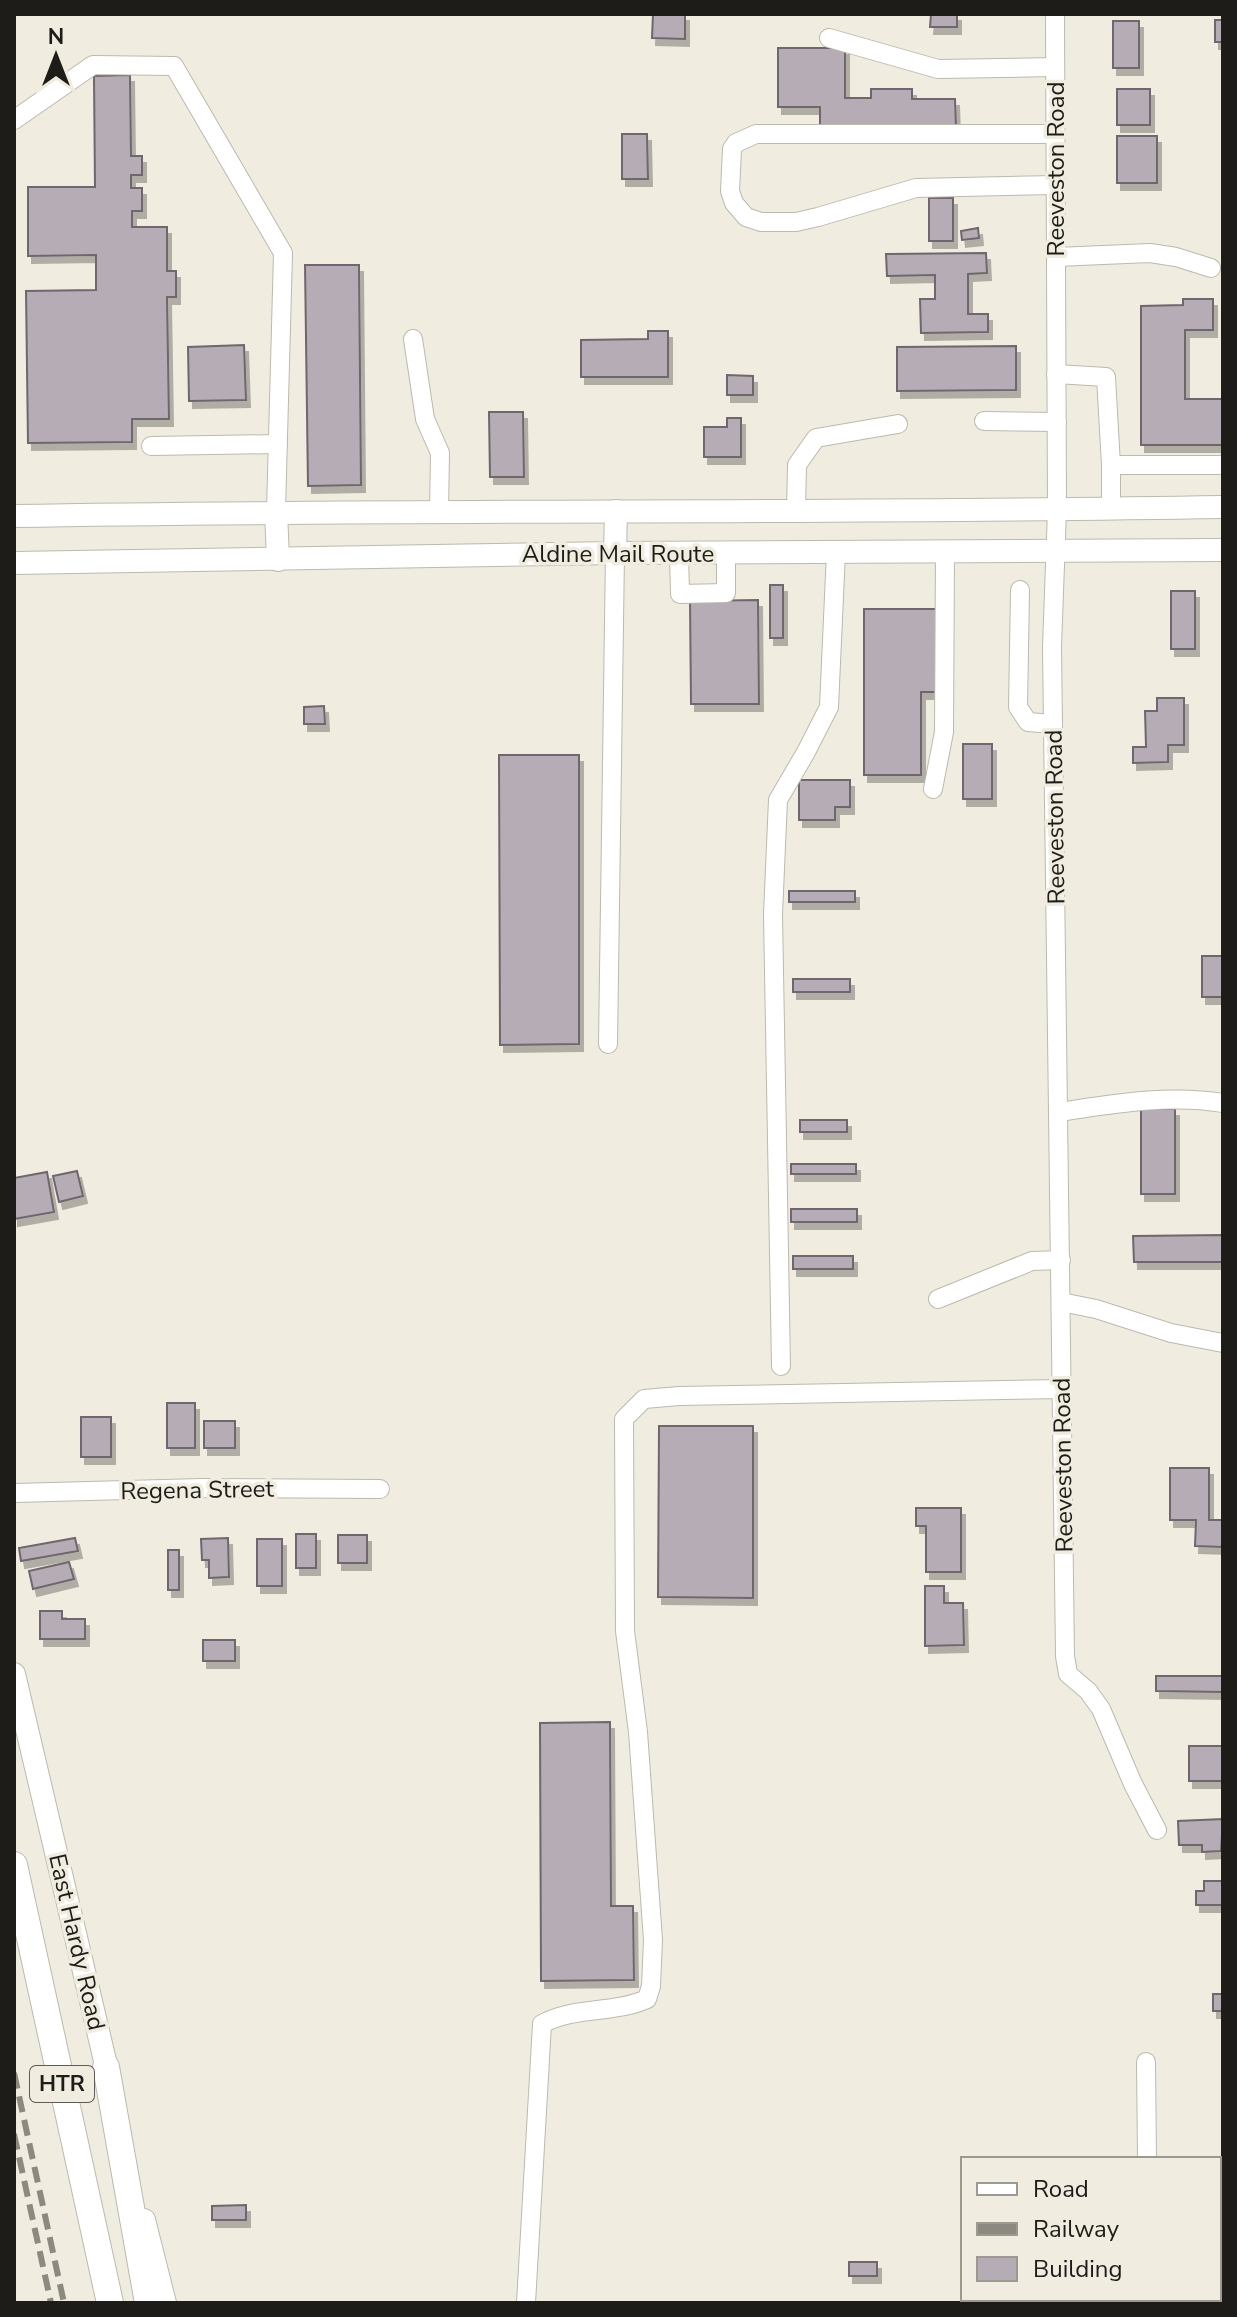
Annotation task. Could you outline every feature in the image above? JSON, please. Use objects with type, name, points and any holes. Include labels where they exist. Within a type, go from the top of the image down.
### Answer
[{"type":"highway","name":"HTR","points":[[14,1865],[110,2303]]},
{"type":"highway","points":[[106,2067],[148,2303]]},
{"type":"main road","name":"Aldine Mail Route","points":[[14,516],[276,511],[1223,507]]},
{"type":"main road","points":[[276,511],[278,560]]},
{"type":"main road","points":[[615,553],[616,511]]},
{"type":"main road","name":"Aldine Mail Route","points":[[14,563],[615,553],[1223,550]]},
{"type":"main road","name":"East Hardy Road","points":[[14,1674],[165,2303]]},
{"type":"street","name":"Reeveston Road","points":[[1055,14],[1057,510],[1053,724],[1068,1674],[1088,1691],[1101,1709],[1133,1784],[1157,1830]]},
{"type":"street","points":[[829,38],[938,69],[1055,67]]},
{"type":"street","points":[[14,120],[93,65],[174,66],[283,253],[276,511]]},
{"type":"street","points":[[1056,134],[756,134],[736,143],[732,149],[730,191],[734,203],[746,217],[761,222],[796,222],[916,188],[1056,185]]},
{"type":"street","points":[[1056,257],[1150,253],[1211,268]]},
{"type":"street","points":[[413,339],[425,419],[440,453],[439,511]]},
{"type":"street","points":[[1056,374],[1106,377],[1111,509]]},
{"type":"street","points":[[984,421],[1057,422]]},
{"type":"street","points":[[796,510],[797,465],[816,438],[898,424]]},
{"type":"street","points":[[151,446],[278,444]]},
{"type":"street","points":[[1111,465],[1223,465]]},
{"type":"street","points":[[933,789],[944,732],[945,551]]},
{"type":"street","points":[[781,1366],[773,914],[778,800],[829,707],[836,552]]},
{"type":"street","points":[[608,1044],[615,553]]},
{"type":"street","points":[[679,553],[680,594],[726,593],[726,553]]},
{"type":"street","points":[[1020,590],[1018,707],[1028,722],[1053,724]]},
{"type":"street","points":[[1059,1112],[1139,1101],[1200,1099],[1223,1103]]},
{"type":"street","points":[[938,1299],[1032,1261],[1061,1260]]},
{"type":"street","points":[[1061,1302],[1096,1309],[1171,1333],[1223,1343]]},
{"type":"street","points":[[526,2303],[542,2024],[571,2012],[631,2006],[647,1999],[651,1986],[653,1940],[638,1732],[625,1631],[624,1419],[644,1399],[679,1396],[1062,1389]]},
{"type":"street","name":"Regena Street","points":[[14,1493],[201,1488],[380,1489]]},
{"type":"street","points":[[1146,2062],[1147,2157]]},
{"type":"building","points":[[653,14],[685,14],[685,39],[652,38]]},
{"type":"building","points":[[931,14],[957,14],[957,27],[930,27]]},
{"type":"building","points":[[1215,20],[1223,20],[1223,42],[1215,42]]},
{"type":"building","points":[[1113,21],[1139,21],[1139,68],[1113,68]]},
{"type":"building","points":[[778,48],[845,48],[845,98],[871,98],[871,89],[912,89],[912,99],[955,99],[956,127],[820,127],[820,107],[778,107]]},
{"type":"building","points":[[130,75],[131,156],[142,156],[142,175],[131,175],[131,188],[142,188],[142,211],[132,211],[132,227],[167,227],[167,271],[176,271],[176,297],[167,297],[169,419],[132,419],[132,442],[28,443],[26,291],[96,290],[96,255],[28,256],[28,187],[95,187],[94,76]]},
{"type":"building","points":[[1117,89],[1150,89],[1150,125],[1117,125]]},
{"type":"building","points":[[622,134],[647,134],[648,179],[622,179]]},
{"type":"building","points":[[1117,136],[1157,136],[1157,183],[1117,183]]},
{"type":"building","points":[[929,198],[953,198],[953,241],[929,241]]},
{"type":"building","points":[[978,228],[979,238],[962,240],[961,231]]},
{"type":"building","points":[[986,253],[987,273],[968,274],[968,314],[988,314],[988,332],[921,333],[920,299],[935,299],[935,275],[887,276],[886,254]]},
{"type":"building","points":[[305,265],[359,265],[361,485],[308,486]]},
{"type":"building","points":[[1183,299],[1213,299],[1213,330],[1185,330],[1185,399],[1223,399],[1223,445],[1141,445],[1141,306],[1183,305]]},
{"type":"building","points":[[648,331],[668,331],[668,377],[581,377],[581,340],[648,339]]},
{"type":"building","points":[[244,345],[246,400],[189,401],[188,347]]},
{"type":"building","points":[[1016,346],[1016,390],[897,391],[897,347]]},
{"type":"building","points":[[727,375],[753,376],[753,395],[727,395]]},
{"type":"building","points":[[489,412],[523,412],[524,477],[490,477]]},
{"type":"building","points":[[727,418],[741,418],[741,457],[704,457],[704,427],[727,427]]},
{"type":"building","points":[[770,585],[783,585],[783,638],[770,638]]},
{"type":"building","points":[[1171,591],[1195,591],[1195,649],[1171,649]]},
{"type":"building","points":[[758,600],[759,704],[691,704],[690,601]]},
{"type":"building","points":[[864,609],[940,609],[940,692],[921,692],[921,775],[864,775]]},
{"type":"building","points":[[1157,698],[1184,698],[1184,745],[1168,745],[1168,762],[1133,763],[1133,747],[1146,747],[1145,711],[1157,711]]},
{"type":"building","points":[[324,706],[325,724],[304,724],[304,707]]},
{"type":"building","points":[[963,744],[992,744],[992,799],[963,799]]},
{"type":"building","points":[[499,755],[579,755],[579,1044],[500,1045]]},
{"type":"building","points":[[799,780],[850,780],[850,807],[835,807],[835,820],[799,820]]},
{"type":"building","points":[[789,891],[855,891],[855,902],[789,902]]},
{"type":"building","points":[[1202,956],[1223,956],[1223,997],[1202,997]]},
{"type":"building","points":[[793,979],[850,979],[850,992],[793,992]]},
{"type":"building","points":[[1141,1109],[1175,1109],[1175,1194],[1141,1194]]},
{"type":"building","points":[[800,1120],[847,1120],[847,1132],[800,1132]]},
{"type":"building","points":[[791,1164],[856,1164],[856,1174],[791,1174]]},
{"type":"building","points":[[77,1171],[83,1196],[59,1202],[53,1176]]},
{"type":"building","points":[[47,1172],[54,1212],[14,1219],[14,1178]]},
{"type":"building","points":[[791,1209],[857,1209],[857,1222],[791,1222]]},
{"type":"building","points":[[1223,1235],[1223,1262],[1134,1262],[1133,1236]]},
{"type":"building","points":[[793,1256],[853,1256],[853,1269],[793,1269]]},
{"type":"building","points":[[167,1403],[195,1403],[195,1448],[167,1448]]},
{"type":"building","points":[[81,1417],[111,1417],[111,1457],[81,1457]]},
{"type":"building","points":[[204,1421],[235,1421],[235,1448],[204,1448]]},
{"type":"building","points":[[659,1426],[753,1426],[753,1598],[658,1597]]},
{"type":"building","points":[[1170,1468],[1209,1468],[1209,1520],[1223,1520],[1223,1547],[1195,1546],[1196,1520],[1170,1520]]},
{"type":"building","points":[[916,1508],[961,1508],[961,1572],[926,1572],[926,1526],[916,1526]]},
{"type":"building","points":[[296,1534],[316,1534],[316,1568],[296,1568]]},
{"type":"building","points":[[338,1535],[367,1535],[367,1563],[338,1563]]},
{"type":"building","points":[[75,1538],[78,1551],[21,1561],[19,1548]]},
{"type":"building","points":[[228,1538],[229,1577],[209,1578],[209,1560],[202,1560],[201,1539]]},
{"type":"building","points":[[257,1539],[282,1539],[282,1586],[257,1586]]},
{"type":"building","points":[[168,1550],[179,1550],[179,1590],[168,1590]]},
{"type":"building","points":[[69,1562],[74,1579],[33,1589],[29,1571]]},
{"type":"building","points":[[925,1586],[944,1586],[944,1603],[963,1603],[964,1645],[925,1646]]},
{"type":"building","points":[[40,1611],[62,1611],[62,1619],[85,1619],[85,1639],[40,1639]]},
{"type":"building","points":[[203,1640],[235,1640],[235,1661],[203,1661]]},
{"type":"building","points":[[1156,1676],[1223,1676],[1223,1692],[1156,1691]]},
{"type":"building","points":[[610,1722],[611,1906],[633,1906],[634,1980],[541,1981],[540,1723]]},
{"type":"building","points":[[1189,1746],[1223,1746],[1223,1781],[1189,1781]]},
{"type":"building","points":[[1223,1819],[1221,1851],[1202,1852],[1202,1845],[1179,1845],[1178,1821]]},
{"type":"building","points":[[1204,1881],[1223,1881],[1223,1905],[1196,1905],[1196,1891],[1204,1891]]},
{"type":"building","points":[[1213,1994],[1223,1994],[1223,2011],[1213,2011]]},
{"type":"building","points":[[246,2205],[246,2220],[212,2220],[212,2206]]},
{"type":"building","points":[[849,2262],[877,2262],[877,2276],[849,2276]]},
{"type":"building","points":[[1223,2296],[1223,2303],[1172,2303],[1221,2301]]},
{"type":"railway","points":[[14,2073],[64,2303]]},
{"type":"railway","points":[[14,2134],[51,2303]]}]
